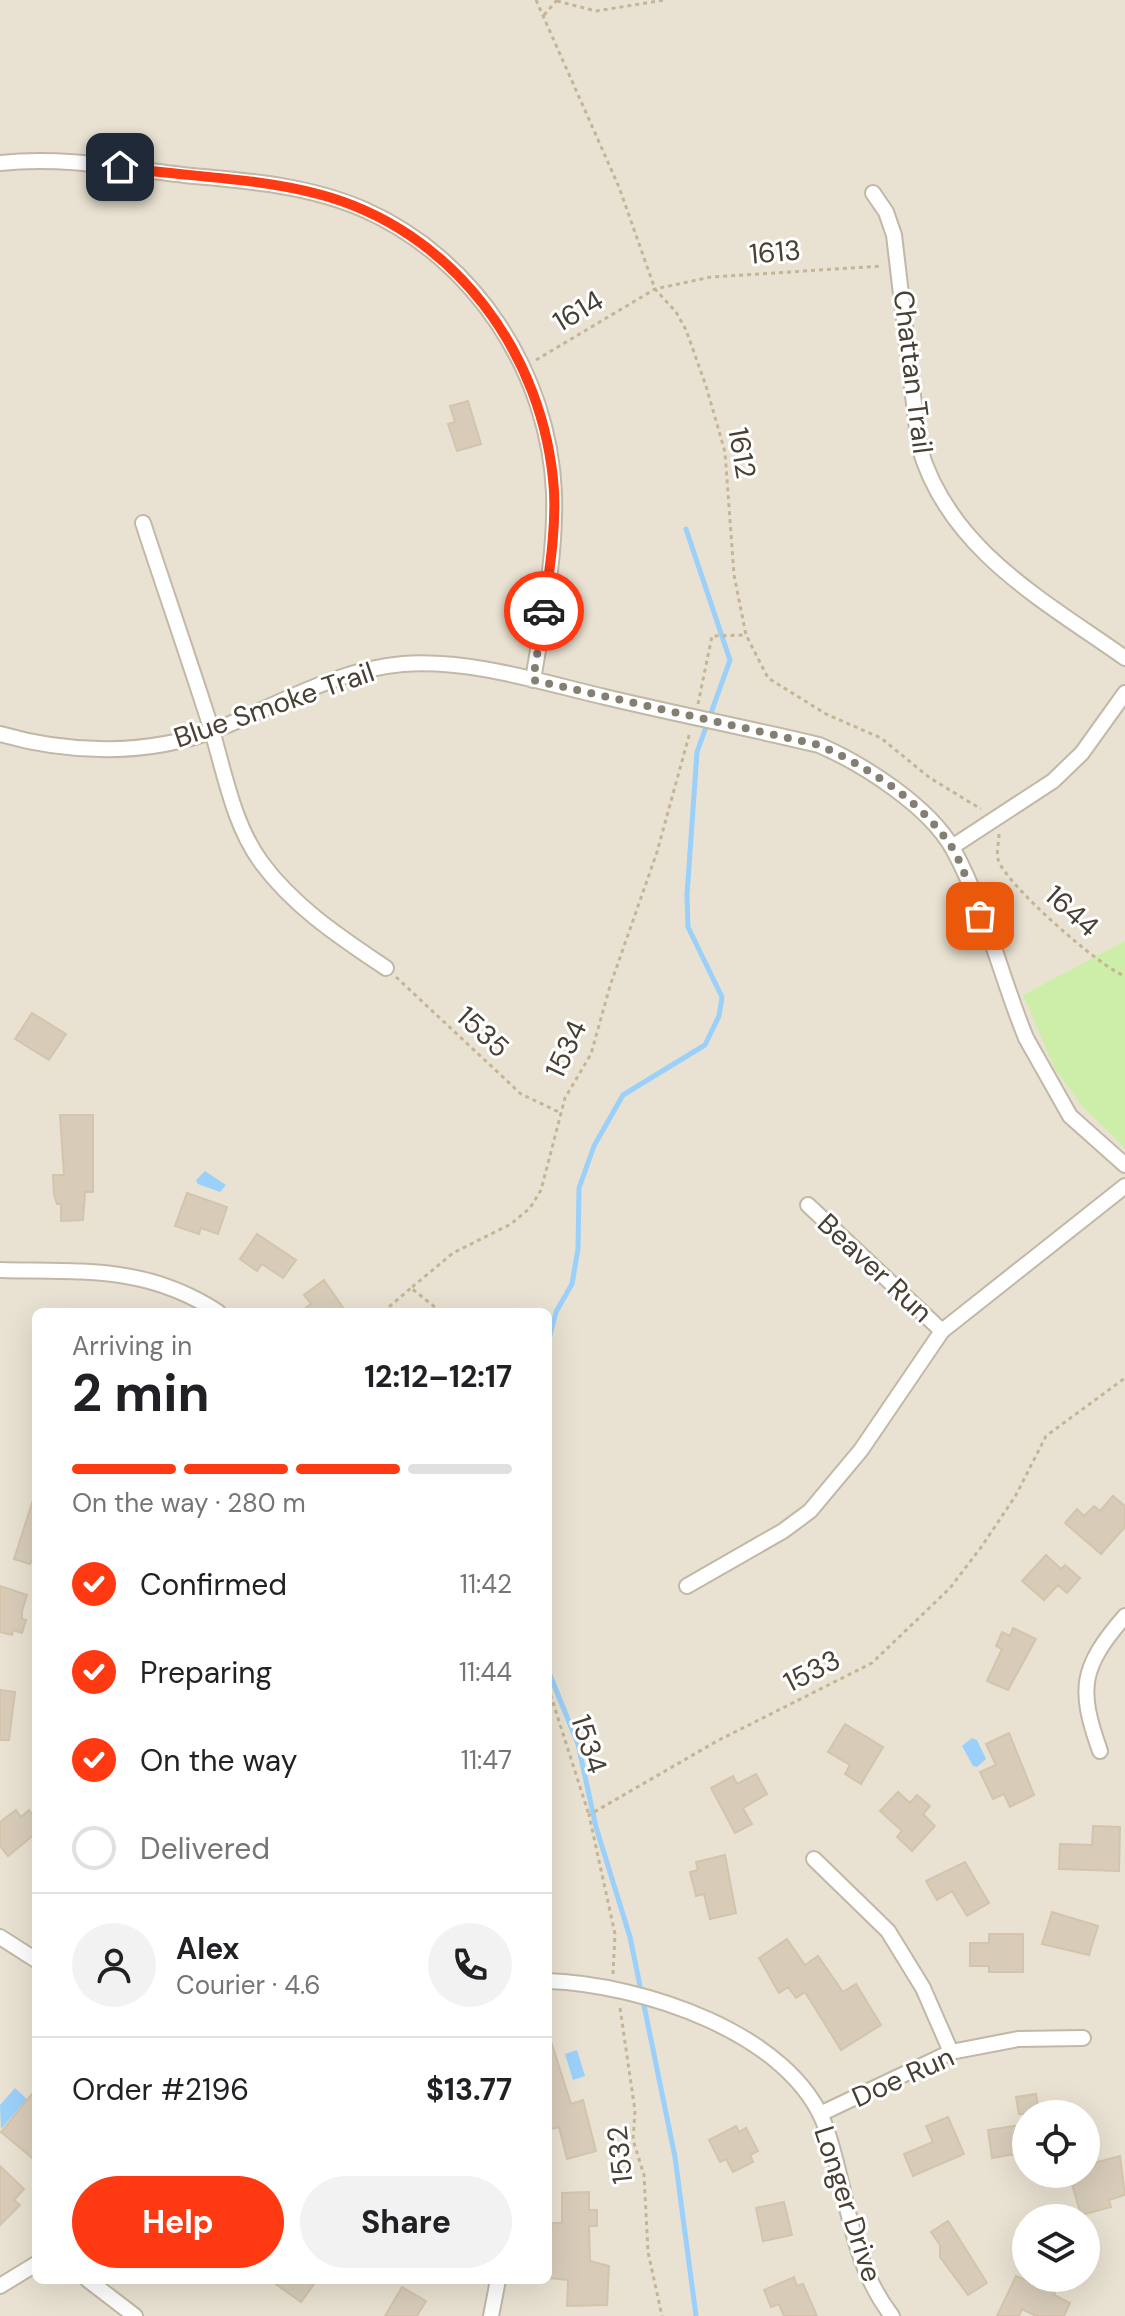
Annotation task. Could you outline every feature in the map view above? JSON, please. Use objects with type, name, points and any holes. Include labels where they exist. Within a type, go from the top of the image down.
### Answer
[{"type":"street","points":[[0,163],[45,159],[254,182],[320,194],[364,210],[406,233],[462,279],[498,322],[523,368],[545,431],[554,492],[550,563],[533,680]]},
{"type":"street","name":"Chattan Trail","points":[[873,193],[886,212],[900,265],[919,446],[926,473],[960,529],[988,559],[1125,658]]},
{"type":"street","points":[[143,523],[244,830],[260,861],[289,895],[324,926],[386,968]]},
{"type":"street","name":"Blue Smoke Trail","points":[[0,734],[74,749],[123,749],[164,744],[212,731],[331,679],[378,666],[434,662],[533,680],[819,745],[854,760],[904,797],[952,847],[1040,1066],[1070,1116],[1125,1165]]},
{"type":"street","points":[[952,847],[1053,781],[1082,753],[1125,693]]},
{"type":"street","points":[[687,1586],[783,1531],[826,1496],[942,1331],[1125,1186]]},
{"type":"street","name":"Beaver Run","points":[[808,1205],[942,1331]]},
{"type":"street","points":[[0,1270],[129,1274],[170,1286],[211,1308]]},
{"type":"street","points":[[1100,1751],[1087,1714],[1084,1692],[1086,1676],[1105,1642],[1125,1616]]},
{"type":"street","points":[[814,1859],[888,1931],[923,1988],[951,2052]]},
{"type":"street","points":[[0,1937],[32,1957]]},
{"type":"street","name":"Longer Drive","points":[[552,1981],[587,1982],[647,1998],[709,2021],[752,2043],[807,2093],[820,2114],[857,2246],[871,2284],[892,2316]]},
{"type":"street","name":"Doe Run","points":[[820,2114],[951,2052],[1018,2039],[1083,2038]]},
{"type":"street","points":[[0,2286],[32,2266]]},
{"type":"street","points":[[93,2284],[135,2316]]},
{"type":"street","points":[[491,2316],[497,2284]]},
{"type":"path","name":"1612","points":[[536,0],[619,187],[655,289],[676,312],[686,330],[725,452],[734,575],[746,635],[768,678],[826,714],[881,738],[930,778],[980,808],[989,823]]},
{"type":"path","points":[[543,16],[557,0],[596,11],[665,0]]},
{"type":"path","name":"1613","points":[[655,289],[711,277],[900,265]]},
{"type":"path","name":"1614","points":[[523,368],[655,289]]},
{"type":"path","name":"1534","points":[[388,1308],[453,1253],[511,1224],[530,1208],[541,1190],[565,1098],[591,1054],[610,986],[657,852],[695,718],[712,636],[746,635]]},
{"type":"path","name":"1644","points":[[989,823],[999,832],[998,860],[1013,884],[1087,952],[1114,972],[1125,976]]},
{"type":"path","name":"1535","points":[[386,968],[521,1094],[561,1113]]},
{"type":"path","points":[[411,1288],[436,1308]]},
{"type":"path","name":"1533","points":[[589,1815],[717,1741],[872,1663],[950,1588],[1016,1495],[1046,1436],[1125,1378]]},
{"type":"path","name":"1534","points":[[552,1699],[589,1815]]},
{"type":"path","points":[[589,1815],[615,1934],[611,1966],[617,1990]]},
{"type":"path","name":"1532","points":[[617,1990],[635,2111],[633,2140],[644,2175],[648,2252],[662,2316]]},
{"type":"shaded area","points":[[0,0],[1125,0],[1125,2316],[0,2316]]},
{"type":"green space","points":[[1125,941],[1125,1148],[1082,1106],[1055,1069],[1023,995]]},
{"type":"water","points":[[205,1171],[226,1185],[220,1192],[198,1184],[196,1180]]},
{"type":"water","points":[[972,1738],[977,1740],[986,1759],[977,1767],[973,1766],[962,1746]]},
{"type":"water","points":[[577,2050],[585,2076],[573,2080],[565,2054]]},
{"type":"water","points":[[15,2088],[27,2099],[1,2129],[0,2105]]},
{"type":"building","points":[[468,401],[481,444],[457,451],[448,424],[455,422],[450,406]]},
{"type":"building","points":[[32,1013],[66,1034],[49,1060],[15,1039]]},
{"type":"building","points":[[60,1115],[93,1115],[93,1192],[85,1192],[83,1220],[61,1221],[61,1204],[57,1204],[54,1194],[53,1175],[64,1175]]},
{"type":"building","points":[[187,1193],[227,1207],[218,1234],[201,1228],[199,1234],[175,1226]]},
{"type":"building","points":[[257,1234],[296,1260],[283,1278],[262,1264],[257,1271],[240,1259]]},
{"type":"building","points":[[324,1280],[343,1308],[306,1308],[311,1304],[304,1295]]},
{"type":"building","points":[[1113,1496],[1125,1506],[1125,1527],[1101,1554],[1065,1523],[1077,1509],[1084,1516],[1094,1506],[1100,1511]]},
{"type":"building","points":[[32,1503],[32,1560],[30,1564],[14,1559]]},
{"type":"building","points":[[1046,1555],[1061,1569],[1065,1565],[1080,1578],[1067,1593],[1058,1585],[1044,1600],[1022,1581]]},
{"type":"building","points":[[0,1586],[27,1595],[22,1611],[22,1619],[26,1620],[22,1633],[13,1630],[12,1635],[0,1632]]},
{"type":"building","points":[[1013,1628],[1036,1639],[1008,1690],[987,1681],[1002,1649],[996,1646],[1002,1632],[1010,1636]]},
{"type":"building","points":[[0,1690],[15,1692],[9,1740],[0,1740]]},
{"type":"building","points":[[845,1724],[883,1747],[861,1784],[845,1774],[850,1765],[828,1752]]},
{"type":"building","points":[[1009,1733],[1034,1795],[1010,1807],[1004,1794],[993,1799],[980,1772],[996,1765],[986,1744]]},
{"type":"building","points":[[756,1774],[767,1794],[743,1808],[752,1824],[735,1833],[711,1788],[733,1776],[737,1784]]},
{"type":"building","points":[[898,1792],[910,1803],[917,1795],[930,1806],[923,1814],[935,1826],[912,1851],[897,1837],[902,1831],[880,1811]]},
{"type":"building","points":[[16,1810],[21,1817],[29,1810],[32,1814],[32,1836],[8,1856],[0,1846],[0,1822]]},
{"type":"building","points":[[1093,1826],[1120,1827],[1119,1871],[1059,1869],[1060,1844],[1092,1845]]},
{"type":"building","points":[[725,1855],[736,1913],[710,1919],[704,1894],[696,1896],[690,1872],[698,1870],[696,1862]]},
{"type":"building","points":[[965,1862],[989,1903],[967,1916],[952,1891],[937,1900],[926,1881]]},
{"type":"building","points":[[1052,1912],[1098,1926],[1089,1955],[1042,1944]]},
{"type":"building","points":[[989,1934],[1023,1934],[1023,1972],[989,1972],[989,1966],[970,1966],[970,1943],[989,1943]]},
{"type":"building","points":[[787,1939],[805,1965],[818,1956],[843,1992],[856,1984],[881,2025],[841,2050],[805,1992],[796,1998],[788,1987],[779,1993],[759,1958]]},
{"type":"building","points":[[552,2044],[571,2104],[583,2100],[596,2151],[567,2159],[559,2127],[552,2129]]},
{"type":"building","points":[[32,2094],[32,2158],[1,2132]]},
{"type":"building","points":[[1036,2094],[1037,2100],[1017,2100],[1016,2097]]},
{"type":"building","points":[[948,2117],[964,2154],[913,2176],[904,2154],[933,2142],[926,2126]]},
{"type":"building","points":[[736,2126],[739,2132],[746,2128],[758,2151],[750,2155],[753,2162],[733,2172],[726,2159],[720,2162],[709,2140]]},
{"type":"building","points":[[1012,2126],[1012,2154],[992,2158],[988,2130]]},
{"type":"building","points":[[1120,2156],[1125,2195],[1109,2200],[1111,2207],[1100,2210],[1100,2204],[1078,2204],[1073,2188],[1100,2188],[1100,2161]]},
{"type":"building","points":[[0,2166],[24,2189],[14,2200],[20,2205],[0,2225]]},
{"type":"building","points":[[589,2192],[589,2210],[597,2210],[597,2226],[589,2226],[590,2261],[609,2266],[607,2305],[567,2306],[568,2280],[552,2278],[552,2223],[562,2223],[562,2193]]},
{"type":"building","points":[[784,2202],[792,2235],[763,2241],[756,2208]]},
{"type":"building","points":[[948,2221],[987,2283],[968,2295],[940,2257],[940,2245],[931,2232]]},
{"type":"building","points":[[794,2277],[797,2286],[803,2284],[817,2316],[784,2316],[779,2304],[771,2307],[764,2290]]},
{"type":"building","points":[[276,2284],[314,2284],[301,2302]]},
{"type":"building","points":[[1012,2284],[1012,2292],[1055,2292],[1054,2295],[1070,2303],[1064,2316],[1036,2316],[1022,2309],[1019,2316],[997,2316]]},
{"type":"building","points":[[402,2287],[426,2301],[417,2316],[385,2316]]},
{"type":"waterway","points":[[552,1328],[556,1312],[572,1284],[578,1249],[579,1188],[594,1146],[623,1095],[705,1045],[719,1016],[722,997],[688,927],[687,895],[697,752],[730,660],[686,529]]},
{"type":"waterway","points":[[552,1680],[578,1744],[596,1827],[630,1937],[675,2157],[696,2316]]},
{"type":"way so far","points":[[544,611],[533,680],[819,745],[854,760],[904,797],[952,847],[980,916]]},
{"type":"route","points":[[120,167],[277,185],[320,194],[389,222],[452,268],[489,309],[513,347],[536,398],[545,431],[554,492],[544,611]]}]
